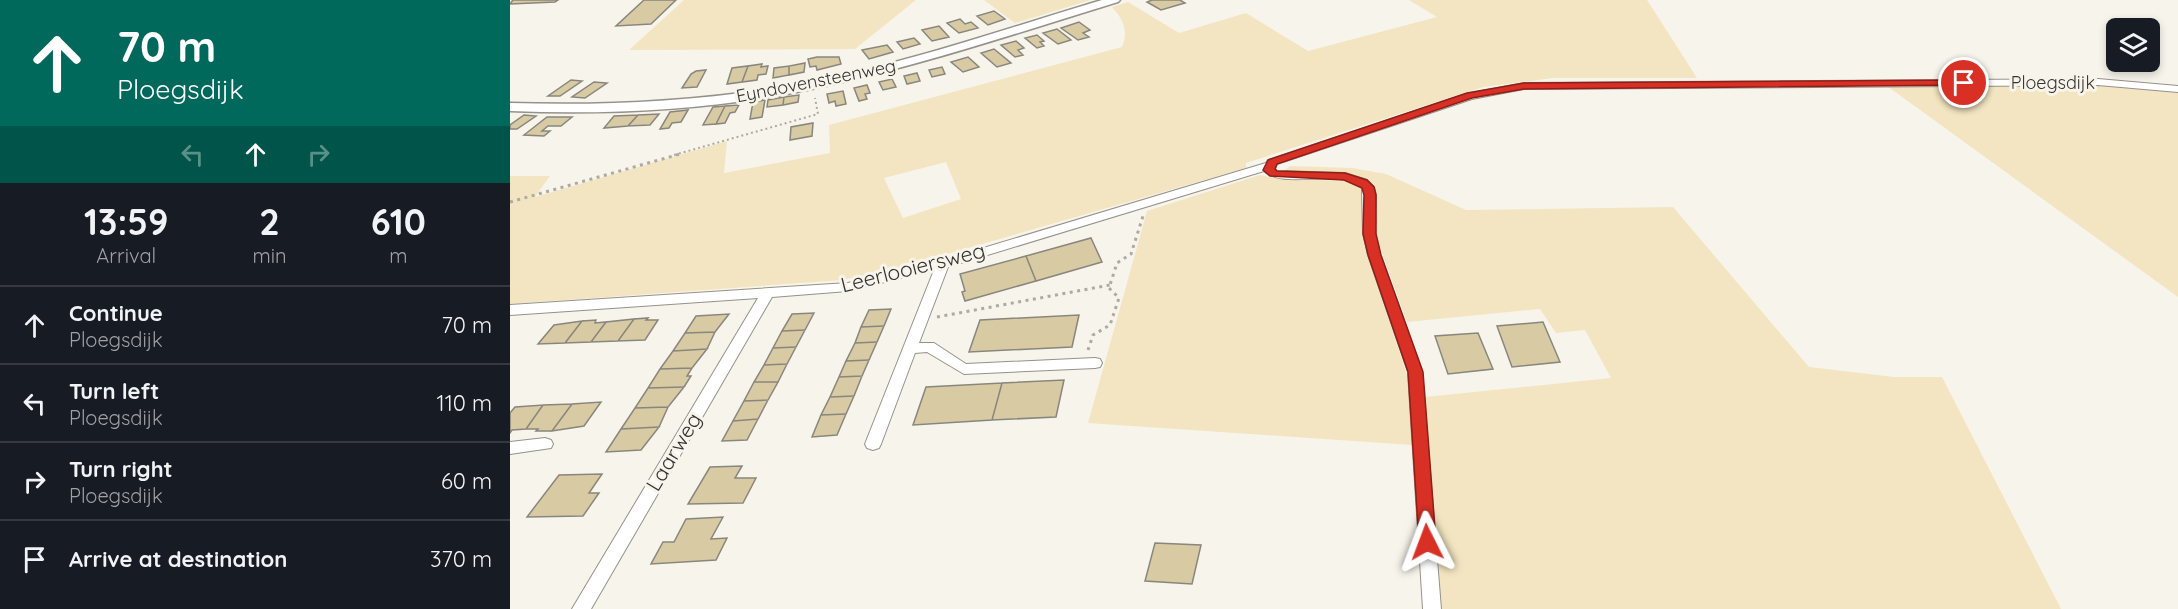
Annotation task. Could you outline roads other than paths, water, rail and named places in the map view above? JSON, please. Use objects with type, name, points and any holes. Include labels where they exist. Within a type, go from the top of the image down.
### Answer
[{"type":"street","name":"Eyndovensteenweg","points":[[510,107],[614,108],[668,105],[813,84],[895,66],[1114,0]]},
{"type":"street","name":"Ploegsdijk","points":[[1269,166],[1281,159],[1470,96],[1524,86],[2098,82],[2178,89]]},
{"type":"street","name":"Leerlooiersweg","points":[[510,310],[848,287],[943,264],[1269,166]]},
{"type":"street","points":[[1269,166],[1269,170],[1274,174],[1345,177],[1363,182],[1368,187],[1370,234],[1374,255],[1415,372],[1432,609]]},
{"type":"street","points":[[873,444],[943,264]]},
{"type":"street","name":"Laarweg","points":[[581,609],[767,294]]},
{"type":"street","points":[[910,348],[929,347],[964,369],[1089,363]]},
{"type":"street","points":[[510,448],[545,444]]}]
